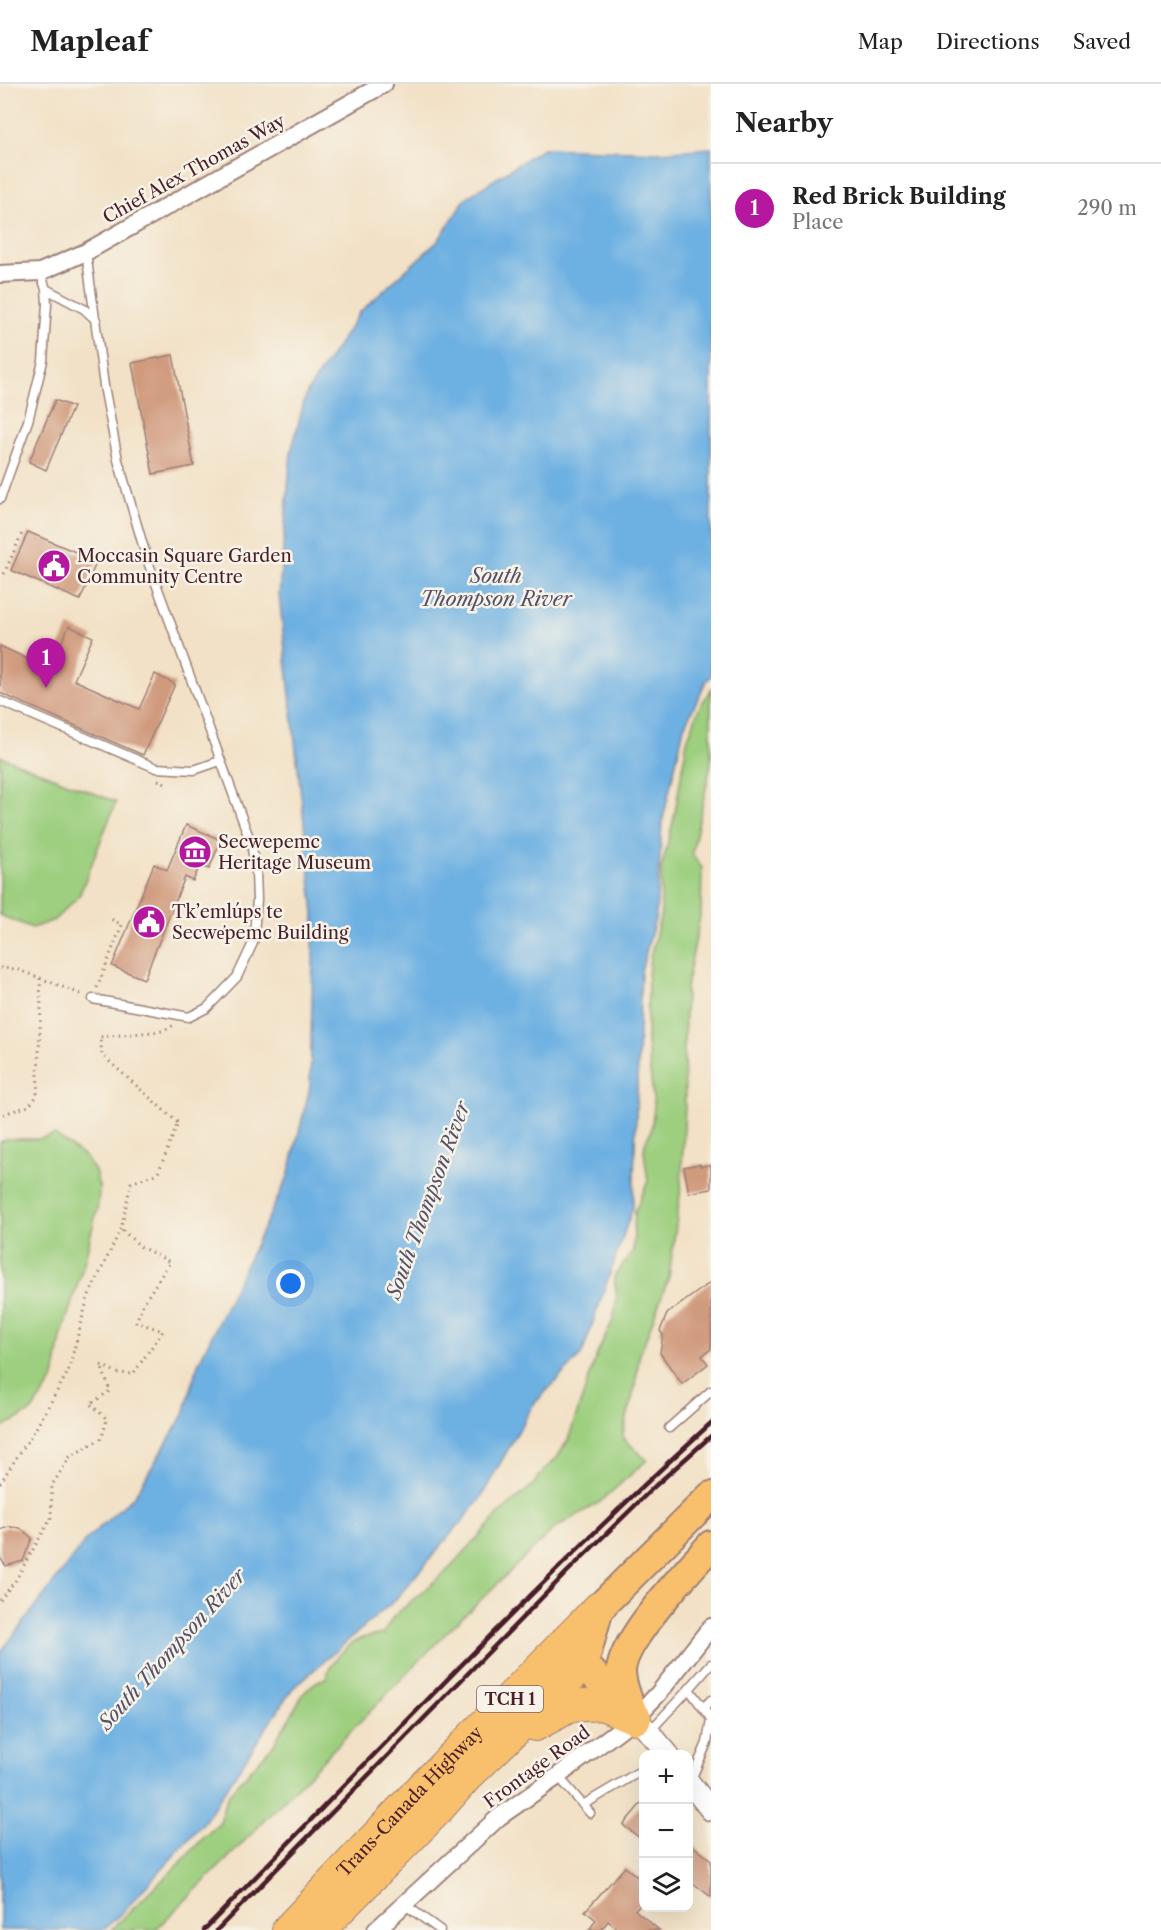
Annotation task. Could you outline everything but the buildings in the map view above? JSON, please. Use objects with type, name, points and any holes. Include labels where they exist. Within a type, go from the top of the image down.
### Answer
[{"type":"highway","name":"Trans-Canada Highway","points":[[288,1930],[421,1789],[711,1496]]},
{"type":"highway","name":"Trans-Canada Highway","points":[[319,1930],[467,1776],[711,1540]]},
{"type":"highway","points":[[642,1725],[623,1686],[621,1672],[623,1659],[637,1634],[711,1545]]},
{"type":"highway","points":[[599,1608],[584,1664],[642,1725]]},
{"type":"highway","points":[[467,1776],[538,1723],[570,1706],[602,1704],[642,1725]]},
{"type":"highway","points":[[265,1930],[421,1789]]},
{"type":"street","name":"Chief Alex Thomas Way","points":[[40,272],[87,252],[384,84]]},
{"type":"street","points":[[0,274],[40,272]]},
{"type":"street","name":"Frontage Road","points":[[376,1930],[499,1817],[558,1776],[642,1725],[658,1694],[711,1627]]},
{"type":"street","points":[[642,1725],[663,1750]]},
{"type":"street","points":[[693,1787],[711,1810]]},
{"type":"lane","points":[[87,252],[104,386],[118,460],[147,559],[251,843],[256,872],[257,900],[253,943],[237,978],[207,1008],[189,1017],[93,999]]},
{"type":"lane","points":[[0,499],[28,421],[43,361],[46,289],[40,272]]},
{"type":"lane","points":[[46,289],[84,309],[96,320]]},
{"type":"lane","points":[[0,701],[156,768],[194,770],[220,762]]},
{"type":"lane","points":[[669,1428],[711,1391]]},
{"type":"lane","points":[[642,1725],[689,1689],[711,1664]]},
{"type":"lane","points":[[689,1689],[711,1719],[710,1741],[693,1774]]},
{"type":"lane","points":[[703,1708],[711,1700]]},
{"type":"lane","points":[[582,1805],[639,1772]]},
{"type":"lane","points":[[558,1776],[590,1813]]},
{"type":"lane","points":[[404,1904],[440,1930]]},
{"type":"path","points":[[4,574],[23,531]]},
{"type":"path","points":[[0,968],[16,969],[93,999],[122,926],[111,919]]},
{"type":"path","points":[[0,1115],[29,1106],[37,1096],[40,978]]},
{"type":"path","points":[[0,1483],[35,1430],[68,1372],[88,1297],[121,1228],[131,1183],[158,1173],[178,1123],[102,1055],[100,1037],[163,1031],[189,1017]]},
{"type":"path","points":[[0,1600],[15,1581],[51,1518],[52,1485],[70,1457],[102,1438],[107,1419],[90,1404],[110,1391],[101,1365],[118,1373],[133,1374],[163,1331],[136,1322],[143,1304],[170,1262],[141,1248],[121,1228]]},
{"type":"green space","points":[[711,689],[711,764],[692,854],[702,868],[701,912],[686,988],[685,1105],[681,1187],[669,1277],[639,1357],[635,1387],[622,1437],[647,1460],[600,1502],[555,1528],[446,1633],[155,1930],[111,1930],[220,1823],[229,1794],[275,1743],[306,1690],[326,1678],[331,1667],[349,1646],[360,1639],[383,1634],[393,1617],[450,1568],[498,1515],[533,1485],[557,1458],[568,1440],[597,1354],[613,1320],[617,1298],[614,1277],[633,1251],[635,1211],[648,1181],[644,1151],[651,1131],[654,1107],[647,1043],[648,976],[661,914],[661,869],[674,818],[687,741],[699,708]]},
{"type":"green space","points":[[0,756],[116,802],[79,896],[54,920],[32,928],[0,915]]},
{"type":"green space","points":[[55,1135],[85,1157],[95,1171],[99,1187],[98,1205],[83,1267],[61,1337],[54,1378],[32,1411],[0,1429],[0,1142],[7,1139],[38,1139]]},
{"type":"water","name":"South Thompson River","points":[[543,148],[661,152],[711,148],[711,677],[707,680],[684,727],[662,823],[656,916],[641,971],[633,1207],[582,1354],[533,1405],[479,1501],[395,1600],[292,1689],[204,1822],[124,1911],[103,1930],[0,1930],[0,1653],[87,1539],[135,1495],[184,1414],[198,1364],[288,1177],[310,1087],[314,914],[279,595],[291,452],[306,394],[360,312],[438,241],[466,198]]},
{"type":"railway","points":[[204,1930],[517,1609],[711,1423]]},
{"type":"railway","points":[[217,1930],[567,1572],[655,1486],[711,1436]]},
{"type":"place","name":"Moccasin Square Garden Community Centre","points":[[54,566]]},
{"type":"place","name":"Red Brick Building","points":[[46,688]]},
{"type":"place","name":"Secwepemc Heritage Museum","points":[[195,852]]},
{"type":"place","name":"Tk’emlúps te Secwe̓pemc Building","points":[[149,922]]}]
